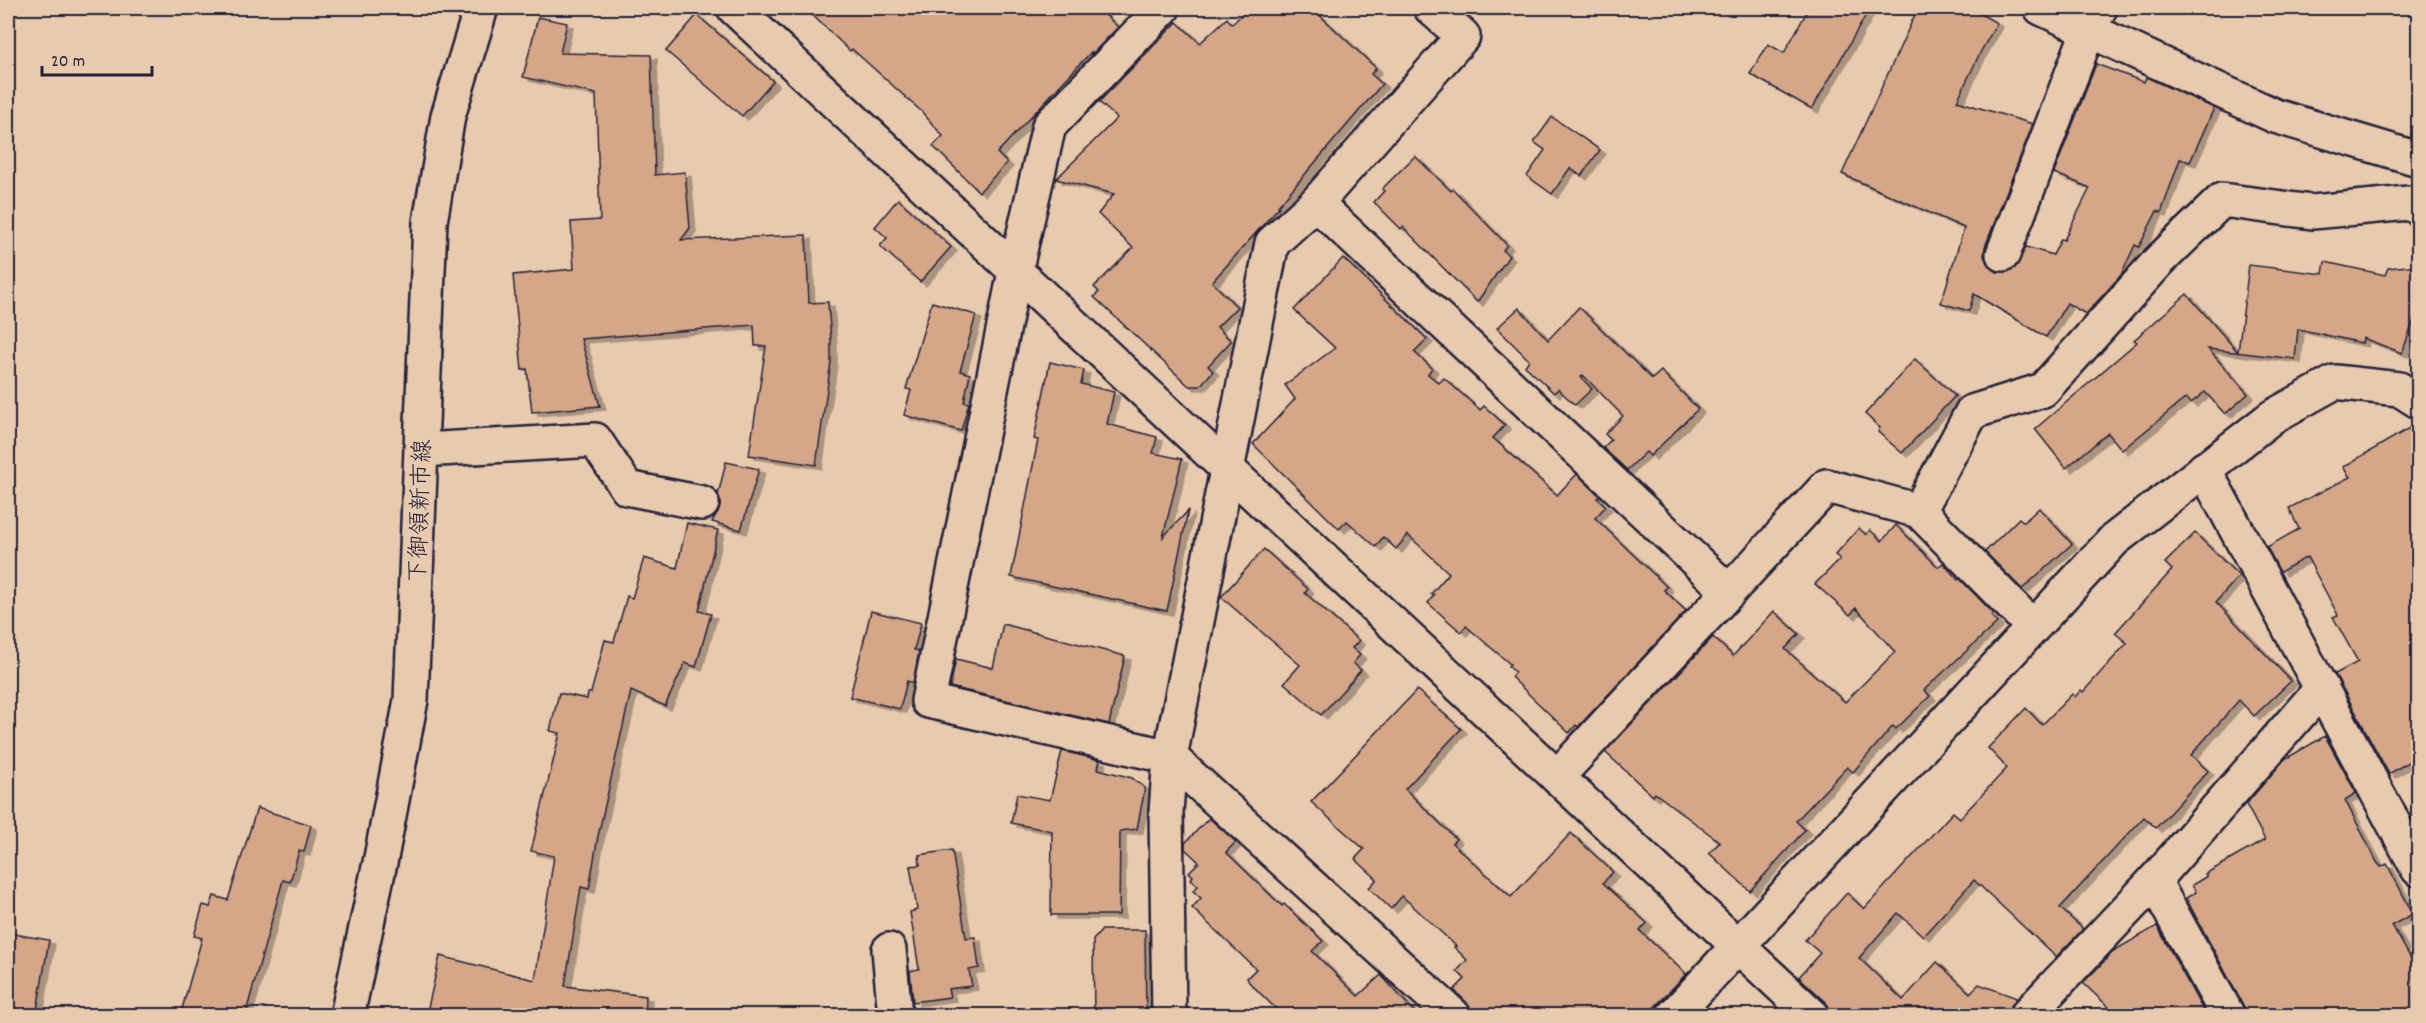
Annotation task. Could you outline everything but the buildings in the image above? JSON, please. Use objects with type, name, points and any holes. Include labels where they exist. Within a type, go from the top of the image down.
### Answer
[{"type":"street","name":"下御領新市線","points":[[347,1016],[381,858],[411,700],[429,222],[448,116],[481,8]]},
{"type":"street","points":[[734,8],[1813,1016]]},
{"type":"street","points":[[1169,1016],[1166,812],[1170,757],[1272,243],[1316,203],[1463,36],[1431,8]]},
{"type":"street","points":[[2041,8],[2095,18],[2275,116],[2418,159]]},
{"type":"street","points":[[1147,13],[1049,126],[1015,272],[928,701],[1170,757],[1455,1016]]},
{"type":"street","points":[[2003,254],[2095,18]]},
{"type":"street","points":[[1919,511],[1972,412],[2043,390],[2160,260],[2222,200],[2312,212],[2409,203],[2418,208]]},
{"type":"street","points":[[1316,203],[1729,592]]},
{"type":"street","points":[[1673,1016],[2114,540],[2272,417],[2335,382],[2399,389],[2418,401]]},
{"type":"street","points":[[422,450],[596,440],[627,488],[702,503]]},
{"type":"street","points":[[2204,470],[2418,869]]},
{"type":"street","points":[[1557,777],[1827,486],[1919,511],[2033,627]]},
{"type":"street","points":[[2026,1016],[2154,881],[2322,688]]},
{"type":"street","points":[[2154,881],[2228,1016]]},
{"type":"street","points":[[888,950],[895,1016]]}]
